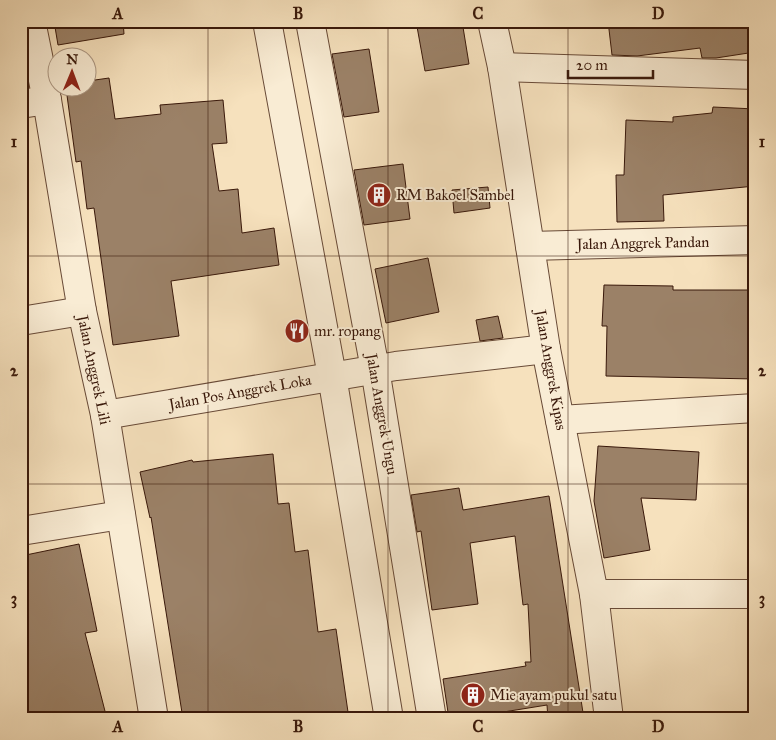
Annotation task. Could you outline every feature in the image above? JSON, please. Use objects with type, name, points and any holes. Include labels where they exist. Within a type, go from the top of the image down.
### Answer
[{"type":"street","name":"Jalan Anggrek Lili","points":[[31,21],[34,102],[105,415],[154,719]]},
{"type":"street","points":[[267,21],[332,376],[389,719]]},
{"type":"street","name":"Jalan Anggrek Ungu","points":[[310,21],[374,369],[432,719]]},
{"type":"street","name":"Jalan Anggrek Kipas","points":[[492,21],[502,68],[546,349],[594,594],[609,719]]},
{"type":"street","points":[[502,68],[755,75]]},
{"type":"street","name":"Jalan Anggrek Pandan","points":[[530,246],[755,240]]},
{"type":"street","points":[[21,321],[82,311]]},
{"type":"street","name":"Jalan Pos Anggrek Loka","points":[[105,415],[374,369],[546,349]]},
{"type":"street","points":[[560,420],[755,408]]},
{"type":"street","points":[[21,532],[121,515]]},
{"type":"street","points":[[594,594],[755,594]]},
{"type":"building","points":[[54,21],[123,21],[124,34],[58,45]]},
{"type":"building","points":[[416,21],[462,21],[469,64],[425,71]]},
{"type":"building","points":[[608,21],[755,21],[755,52],[716,58],[702,58],[700,48],[637,56],[612,55]]},
{"type":"building","points":[[369,49],[379,112],[344,117],[332,54]]},
{"type":"building","points":[[109,78],[115,119],[161,114],[160,105],[223,100],[227,143],[212,144],[219,191],[238,189],[242,233],[274,228],[279,265],[171,281],[179,336],[113,345],[94,208],[87,209],[81,161],[76,162],[67,98],[98,98],[98,80]]},
{"type":"building","points":[[713,107],[755,109],[755,186],[663,195],[664,221],[617,222],[616,175],[624,175],[626,120],[673,122],[673,117],[712,113]]},
{"type":"building","name":"RM Bakoel Sambel","points":[[403,164],[410,219],[364,225],[354,170]]},
{"type":"building","points":[[488,187],[490,208],[454,213],[452,190]]},
{"type":"building","points":[[428,258],[439,312],[386,323],[375,269]]},
{"type":"building","points":[[604,285],[673,286],[673,290],[755,290],[755,379],[606,376],[607,326],[602,326]]},
{"type":"building","points":[[498,316],[503,338],[480,341],[476,320]]},
{"type":"building","points":[[598,446],[699,452],[696,500],[641,498],[650,550],[604,558],[594,501]]},
{"type":"building","points":[[273,454],[278,504],[289,503],[295,552],[308,550],[318,632],[336,629],[349,719],[183,719],[151,517],[140,472],[192,460],[193,462]]},
{"type":"building","points":[[459,488],[463,510],[549,496],[584,719],[548,719],[547,705],[460,719],[449,719],[443,679],[526,666],[525,662],[531,662],[528,604],[523,605],[515,536],[470,543],[478,604],[432,610],[421,531],[417,532],[411,495]]},
{"type":"building","points":[[79,544],[97,631],[85,633],[107,719],[21,719],[21,556]]},
{"type":"place","name":"RM Bakoel Sambel","points":[[379,195]]},
{"type":"place","name":"mr. ropang","points":[[297,331]]},
{"type":"place","name":"Mie ayam pukul satu","points":[[473,695]]}]
